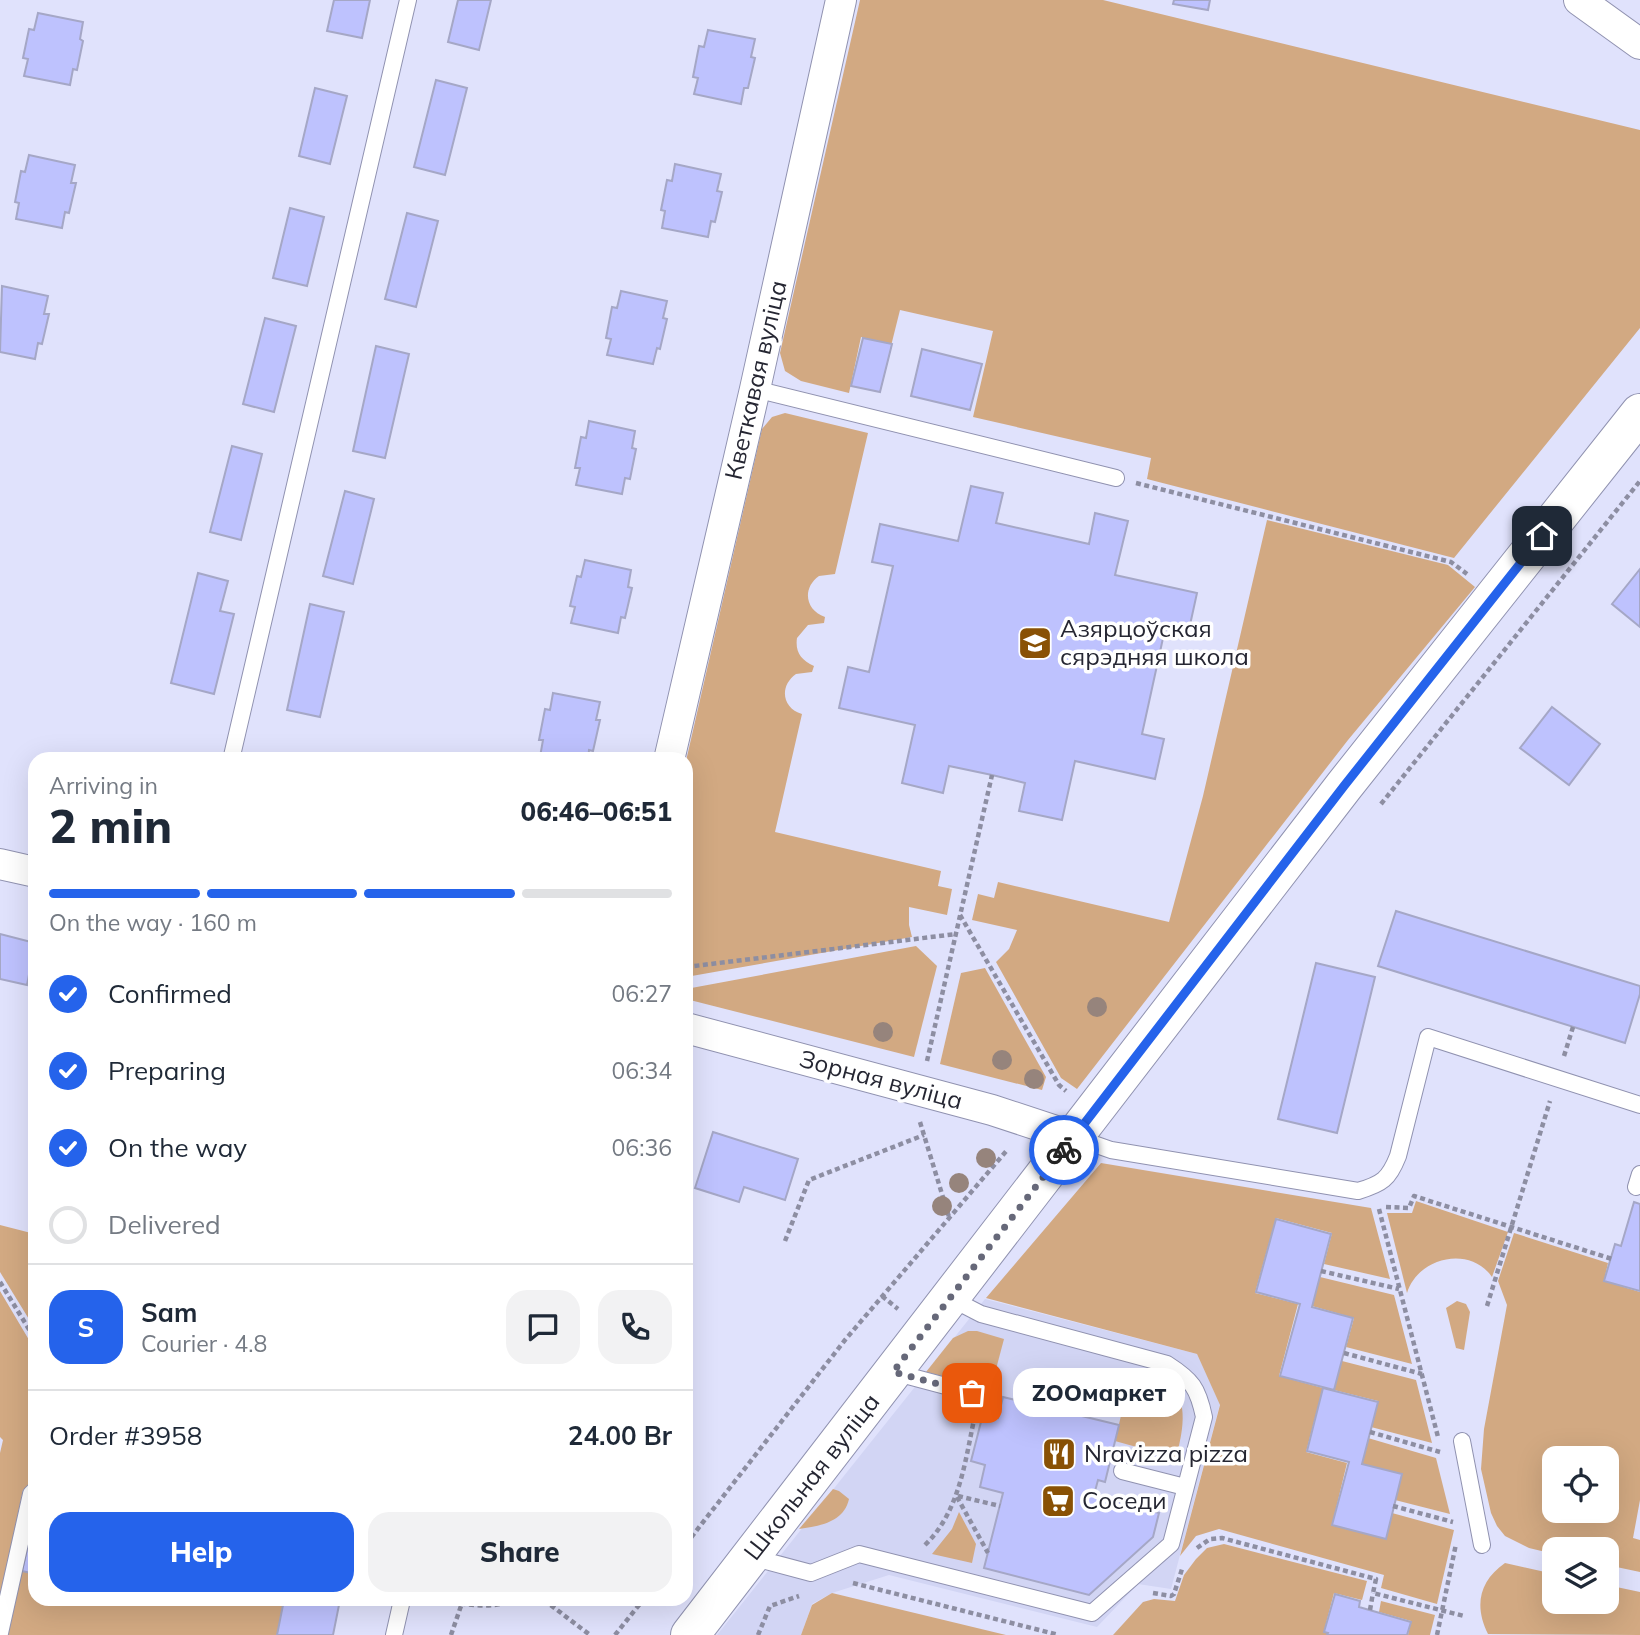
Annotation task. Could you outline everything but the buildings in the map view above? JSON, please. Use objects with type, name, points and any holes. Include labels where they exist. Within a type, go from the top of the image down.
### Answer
[{"type":"street","name":"Кветкавая вуліца","points":[[671,752],[841,0]]},
{"type":"street","points":[[1579,0],[1640,44]]},
{"type":"street","name":"Школьная вуліца","points":[[690,1635],[1344,786],[1640,413]]},
{"type":"street","points":[[0,864],[28,870]]},
{"type":"street","name":"Зорная вуліца","points":[[693,1029],[917,1077],[992,1110],[1084,1124]]},
{"type":"lane","points":[[233,752],[408,0]]},
{"type":"lane","points":[[755,389],[1116,478]]},
{"type":"lane","points":[[1084,1124],[1111,1150],[1358,1191],[1373,1187],[1391,1174],[1428,1037],[1640,1105]]},
{"type":"lane","points":[[751,1557],[811,1573],[859,1554],[1092,1613],[1171,1544],[1204,1417],[1199,1396],[1187,1377],[1167,1364],[982,1314],[950,1298]]},
{"type":"lane","points":[[893,1372],[975,1397]]},
{"type":"lane","points":[[1461,1441],[1482,1545]]},
{"type":"lane","points":[[1122,1471],[1185,1487]]},
{"type":"lane","points":[[0,1633],[28,1507]]},
{"type":"lane","points":[[394,1635],[401,1606]]},
{"type":"path","points":[[1116,478],[1451,562],[1529,622]]},
{"type":"path","points":[[1381,804],[1640,481]]},
{"type":"path","points":[[949,1218],[924,1135],[917,1077],[956,934],[992,775]]},
{"type":"path","points":[[960,915],[1084,1124]]},
{"type":"path","points":[[693,966],[956,934]]},
{"type":"path","points":[[1487,1306],[1573,1027]]},
{"type":"path","points":[[785,1241],[809,1180],[924,1135]]},
{"type":"path","points":[[693,1535],[845,1340],[1017,1139]]},
{"type":"path","points":[[1370,1432],[1442,1452],[1378,1207],[1409,1208],[1414,1196],[1612,1259]]},
{"type":"path","points":[[1321,1271],[1399,1289]]},
{"type":"path","points":[[0,1282],[28,1328]]},
{"type":"path","points":[[1344,1353],[1422,1374]]},
{"type":"path","points":[[975,1397],[957,1496],[943,1525],[901,1564],[845,1581],[1059,1635]]},
{"type":"path","points":[[957,1496],[1000,1506]]},
{"type":"path","points":[[957,1496],[988,1553]]},
{"type":"path","points":[[1393,1506],[1460,1524]]},
{"type":"path","points":[[1437,1635],[1458,1536]]},
{"type":"path","points":[[1195,1550],[1210,1539],[1223,1538],[1376,1579],[1370,1610]]},
{"type":"path","points":[[1149,1592],[1171,1596],[1174,1594],[1185,1563]]},
{"type":"path","points":[[1373,1593],[1464,1616]]},
{"type":"path","points":[[758,1635],[770,1606],[808,1594]]},
{"type":"path","points":[[451,1635],[461,1606]]},
{"type":"path","points":[[552,1606],[590,1635]]},
{"type":"path","points":[[615,1635],[638,1606]]},
{"type":"shaded area","points":[[860,0],[1103,0],[1640,130],[1640,328],[1454,558],[1147,479],[1151,458],[973,417],[993,331],[900,310],[891,346],[861,337],[849,393],[801,381],[785,371],[780,353]]},
{"type":"shaded area","points":[[785,413],[868,433],[835,574],[819,576],[808,592],[810,604],[818,614],[825,617],[824,623],[808,625],[797,638],[800,655],[814,666],[812,672],[796,674],[785,690],[790,707],[802,714],[775,832],[941,871],[938,886],[952,889],[947,915],[909,907],[912,937],[693,976],[693,752],[688,752],[762,429],[772,417]]},
{"type":"shaded area","points":[[1267,520],[1448,565],[1475,587],[1348,740],[1077,1089],[1061,1078],[996,962],[1009,949],[1017,930],[972,920],[978,894],[994,898],[998,882],[1169,922],[1203,796]]},
{"type":"shaded area","points":[[916,946],[937,966],[914,1057],[693,1001],[693,988]]},
{"type":"shaded area","points":[[985,968],[1046,1077],[1042,1090],[940,1064],[961,973]]},
{"type":"shaded area","points":[[1101,1163],[1371,1208],[1390,1279],[1324,1264],[1332,1233],[1276,1218],[1255,1293],[1298,1304],[1279,1376],[1323,1388],[1306,1452],[1347,1463],[1332,1525],[1386,1539],[1392,1513],[1454,1530],[1437,1604],[1381,1588],[1384,1575],[1219,1529],[1196,1536],[1180,1556],[1220,1405],[1197,1354],[986,1298]]},
{"type":"shaded area","points":[[1416,1201],[1508,1232],[1492,1277],[1471,1261],[1445,1260],[1422,1271],[1407,1293],[1387,1213],[1412,1213]]},
{"type":"shaded area","points":[[0,1225],[28,1232],[28,1318],[0,1272]]},
{"type":"shaded area","points":[[1514,1233],[1608,1263],[1604,1281],[1640,1292],[1640,1500],[1633,1538],[1640,1540],[1640,1572],[1619,1568],[1619,1537],[1542,1537],[1542,1551],[1505,1536],[1497,1526],[1491,1513],[1481,1469],[1484,1429],[1507,1305],[1498,1281]]},
{"type":"shaded area","points":[[1320,1277],[1394,1295],[1412,1364],[1346,1347],[1354,1318],[1312,1306]]},
{"type":"shaded area","points":[[0,1291],[28,1338],[28,1485],[23,1490],[0,1598],[0,1453],[3,1440],[0,1437]]},
{"type":"shaded area","points":[[985,1299],[1197,1354],[1220,1404],[1171,1589],[1138,1584],[1097,1627],[889,1575],[832,1593],[812,1604],[801,1635],[717,1635]]},
{"type":"shaded area","points":[[1457,1301],[1466,1304],[1470,1312],[1464,1350],[1456,1348],[1446,1308]]},
{"type":"shaded area","points":[[968,1331],[1004,1339],[991,1388],[926,1372],[953,1338]]},
{"type":"shaded area","points":[[1342,1361],[1416,1380],[1432,1443],[1371,1427],[1378,1401],[1334,1390]]},
{"type":"shaded area","points":[[1132,1369],[1160,1377],[1177,1393],[1183,1413],[1176,1458],[1115,1441]]},
{"type":"shaded area","points":[[1368,1438],[1436,1458],[1450,1514],[1395,1500],[1362,1464]]},
{"type":"shaded area","points":[[833,1489],[849,1499],[842,1513],[823,1524],[799,1529]]},
{"type":"shaded area","points":[[959,1512],[976,1544],[972,1563],[932,1554],[952,1529]]},
{"type":"shaded area","points":[[1224,1544],[1367,1581],[1362,1600],[1334,1593],[1324,1631],[1327,1635],[1113,1635],[1143,1602],[1154,1599],[1175,1601],[1184,1575],[1196,1559],[1207,1548]]},
{"type":"shaded area","points":[[1505,1563],[1542,1571],[1542,1614],[1619,1614],[1619,1588],[1640,1592],[1640,1635],[1488,1634],[1480,1604],[1485,1586],[1496,1570]]},
{"type":"shaded area","points":[[22,1571],[28,1572],[28,1606],[283,1606],[277,1635],[8,1635]]},
{"type":"shaded area","points":[[832,1593],[1006,1635],[801,1635],[812,1605]]},
{"type":"shaded area","points":[[1381,1601],[1435,1615],[1430,1635],[1408,1635],[1411,1621],[1379,1612]]},
{"type":"way so far","points":[[972,1393],[893,1372],[1064,1150]]},
{"type":"place","name":"Азярцоўская сярэдняя школа","points":[[1035,643]]},
{"type":"place","name":"ZOOмаркет","points":[[972,1393]]},
{"type":"place","name":"Nravizza pizza","points":[[1059,1454]]},
{"type":"place","name":"Соседи","points":[[1058,1501]]},
{"type":"route","points":[[1064,1150],[1344,786],[1542,536]]}]
